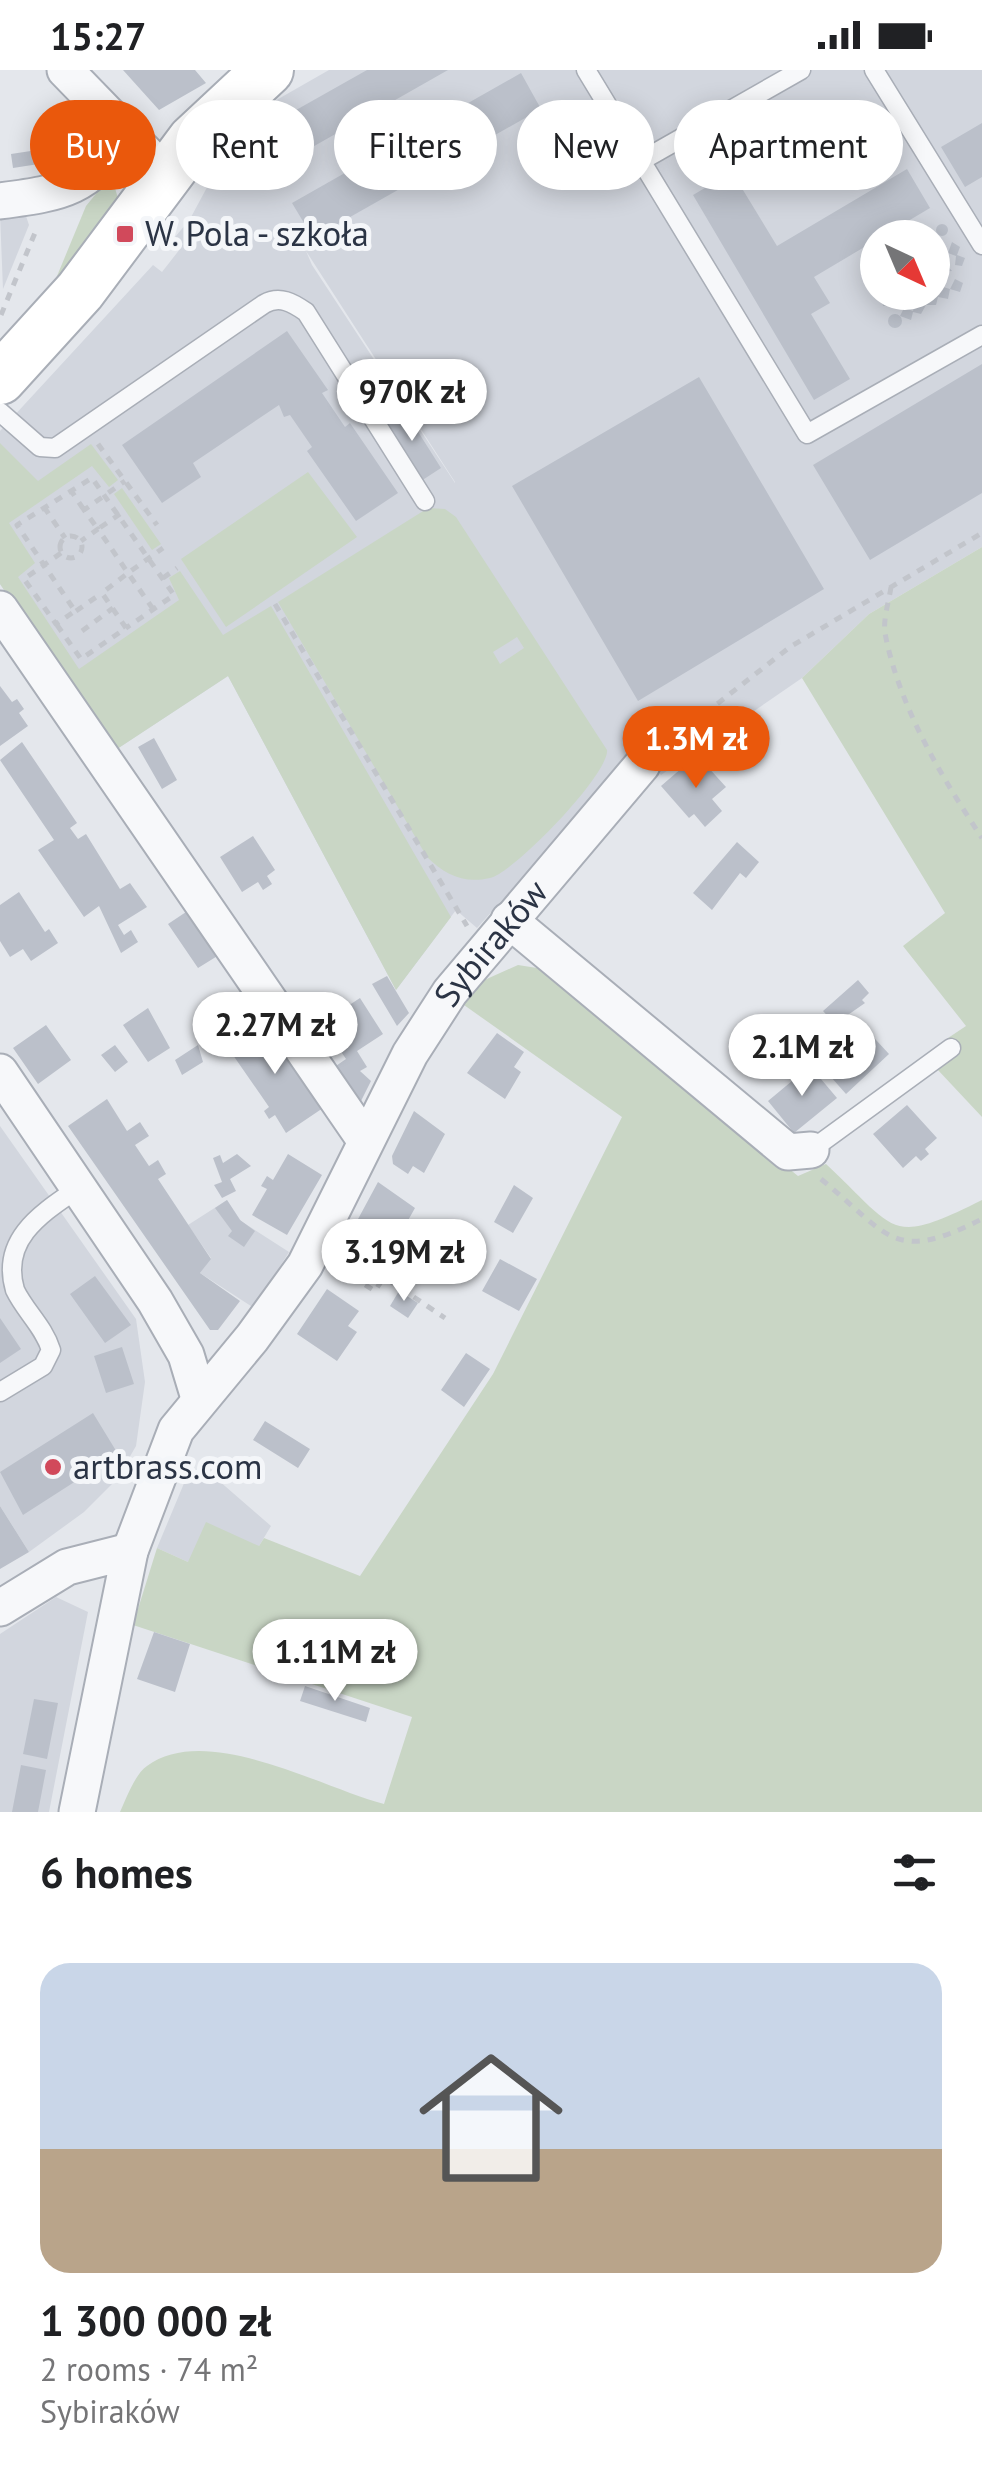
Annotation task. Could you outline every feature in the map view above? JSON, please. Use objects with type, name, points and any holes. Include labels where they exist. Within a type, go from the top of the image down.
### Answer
[{"type":"main road","points":[[0,378],[80,291],[221,110],[268,70]]},
{"type":"street","points":[[65,70],[94,100]]},
{"type":"street","points":[[156,164],[168,176]]},
{"type":"street","points":[[7,200],[52,190]]},
{"type":"street","points":[[0,609],[366,1140]]},
{"type":"street","name":"Sybiraków","points":[[77,1812],[119,1595],[164,1455],[199,1398],[252,1338],[312,1252],[410,1054],[482,950],[642,765]]},
{"type":"street","points":[[508,920],[800,1151]]},
{"type":"street","points":[[0,1072],[155,1301],[186,1355],[199,1398]]},
{"type":"street","points":[[0,1608],[67,1567],[130,1551]]},
{"type":"lane","points":[[586,70],[604,100]]},
{"type":"lane","points":[[654,154],[801,70]]},
{"type":"lane","points":[[874,70],[982,245]]},
{"type":"lane","points":[[654,182],[807,434],[982,334]]},
{"type":"lane","points":[[0,412],[40,447],[55,448],[88,429],[264,304],[273,299],[292,302],[306,312],[426,501]]},
{"type":"lane","points":[[800,1151],[951,1048]]},
{"type":"lane","points":[[0,1392],[42,1366],[51,1350],[14,1288],[9,1256],[14,1241],[28,1223],[77,1189]]},
{"type":"path","points":[[0,318],[38,225],[32,210],[13,210],[7,200]]},
{"type":"path","points":[[88,429],[157,525]]},
{"type":"path","points":[[66,538],[61,553],[44,565],[24,578],[81,659],[174,594],[92,478],[17,525],[44,565],[75,611]]},
{"type":"path","points":[[84,510],[125,481]]},
{"type":"path","points":[[70,490],[153,609]]},
{"type":"path","points":[[44,507],[66,538],[81,542]]},
{"type":"path","points":[[61,553],[77,557],[81,542],[120,514]]},
{"type":"path","points":[[642,765],[689,723],[790,646],[982,533]]},
{"type":"path","points":[[56,624],[163,548]]},
{"type":"path","points":[[163,578],[177,568]]},
{"type":"path","points":[[891,587],[884,630],[909,710],[950,790],[982,838]]},
{"type":"path","points":[[102,593],[126,628]]},
{"type":"path","points":[[275,604],[482,950]]},
{"type":"path","points":[[82,631],[113,608]]},
{"type":"path","points":[[800,1151],[898,1242],[918,1245],[982,1219]]},
{"type":"path","points":[[312,1252],[375,1290],[384,1278],[445,1318]]},
{"type":"shaded area","points":[[329,70],[982,70],[982,547],[869,614],[802,678],[661,775],[641,751],[631,756],[477,928],[456,910],[396,990],[228,676],[114,751],[0,584],[0,431],[153,265],[162,272],[180,249],[171,242],[190,219],[206,190],[314,190],[314,100],[276,100]],"holes":[[[306,251],[455,482],[312,265]]]},
{"type":"shaded area","points":[[0,214],[26,216],[29,225],[3,289]]},
{"type":"shaded area","points":[[0,1126],[136,1319],[145,1382],[136,1446],[117,1479],[84,1512],[29,1552],[0,1506]]},
{"type":"shaded area","points":[[227,1200],[241,1221],[289,1252],[254,1308],[200,1273],[211,1258],[188,1225]]},
{"type":"shaded area","points":[[190,1469],[218,1480],[271,1526],[259,1546],[188,1562],[157,1548]]},
{"type":"shaded area","points":[[56,1597],[88,1612],[49,1812],[0,1812],[0,1634]]},
{"type":"green space","points":[[99,190],[116,190],[119,202],[50,293],[86,206]]},
{"type":"green space","points":[[0,443],[38,481],[91,444],[118,480],[109,487],[92,466],[9,523],[35,563],[18,577],[79,669],[179,600],[169,578],[180,571],[223,635],[271,606],[451,917],[396,990],[228,676],[114,751],[0,584]]},
{"type":"green space","points":[[308,472],[357,537],[226,627],[181,559]]},
{"type":"green space","points":[[122,488],[161,544],[152,550],[114,494]]},
{"type":"green space","points":[[428,508],[445,509],[456,517],[607,750],[604,762],[559,820],[502,872],[481,880],[448,873],[427,857],[278,602]],"holes":[[[517,637],[524,648],[500,664],[493,652]]]},
{"type":"green space","points":[[982,547],[982,1117],[937,1069],[960,1053],[948,1038],[966,1026],[903,946],[945,913],[802,678],[869,614]]},
{"type":"green space","points":[[518,965],[537,968],[580,999],[798,1176],[826,1164],[882,1217],[910,1227],[928,1224],[982,1200],[982,1812],[120,1812],[147,1766],[172,1754],[201,1751],[265,1762],[384,1804],[412,1717],[133,1625],[157,1548],[188,1562],[206,1522],[259,1546],[264,1538],[360,1576],[493,1374],[622,1117],[464,1005],[480,982]]},
{"type":"building","points":[[123,70],[195,70],[206,83],[159,110],[156,100],[150,100]]},
{"type":"building","points":[[367,70],[448,70],[395,100],[334,100],[334,135],[314,146],[314,100]]},
{"type":"building","points":[[521,73],[536,100],[517,100],[517,123],[497,134],[497,100],[473,100]]},
{"type":"building","points":[[982,123],[982,177],[965,187],[941,147]]},
{"type":"building","points":[[30,151],[30,165],[13,168],[11,154]]},
{"type":"building","points":[[907,169],[930,208],[910,220],[860,220],[860,250],[814,277],[830,303],[811,314],[850,379],[814,400],[693,195],[701,190],[743,190],[777,246],[872,190],[903,190],[903,171]]},
{"type":"building","points":[[334,179],[334,190],[398,190],[313,238],[292,203]]},
{"type":"building","points":[[952,242],[960,247],[957,255],[965,258],[962,266],[955,265],[956,256],[950,254]]},
{"type":"building","points":[[955,279],[963,283],[960,292],[950,289]]},
{"type":"building","points":[[903,310],[923,310],[921,314],[913,312],[911,320],[900,316]]},
{"type":"building","points":[[895,314],[902,321],[895,328],[888,321]]},
{"type":"building","points":[[287,331],[328,390],[322,393],[345,427],[350,423],[398,493],[356,521],[307,451],[312,447],[290,415],[284,417],[279,405],[193,463],[201,477],[162,503],[122,445]]},
{"type":"building","points":[[982,364],[982,493],[870,560],[813,465]]},
{"type":"building","points":[[699,377],[824,589],[638,701],[512,486]]},
{"type":"building","points":[[403,408],[441,468],[421,481],[383,420]]},
{"type":"building","points":[[0,686],[12,702],[17,699],[24,709],[19,713],[28,726],[0,746]]},
{"type":"building","points":[[154,738],[177,780],[162,789],[138,747]]},
{"type":"building","points":[[22,742],[77,823],[70,828],[78,839],[86,834],[120,889],[130,883],[147,907],[118,925],[124,935],[131,930],[138,942],[121,953],[99,906],[84,917],[38,850],[54,840],[0,760]]},
{"type":"building","points":[[697,755],[726,787],[712,799],[722,811],[705,827],[694,814],[689,818],[661,786]]},
{"type":"building","points":[[253,836],[275,870],[267,876],[272,884],[263,890],[258,882],[242,892],[220,857]]},
{"type":"building","points":[[737,842],[759,862],[746,878],[740,873],[712,910],[693,893]]},
{"type":"building","points":[[19,892],[45,932],[49,929],[58,943],[31,961],[23,949],[10,957],[0,941],[0,905]]},
{"type":"building","points":[[189,910],[219,955],[198,968],[168,924]]},
{"type":"building","points":[[387,976],[409,1013],[397,1026],[372,984]]},
{"type":"building","points":[[858,980],[869,993],[862,1000],[865,1003],[835,1024],[823,1011]]},
{"type":"building","points":[[360,998],[383,1034],[357,1051],[367,1067],[360,1071],[371,1081],[357,1109],[330,1070],[346,1059],[322,1023]]},
{"type":"building","points":[[148,1008],[170,1048],[148,1062],[123,1025]]},
{"type":"building","points":[[263,1020],[323,1108],[286,1133],[275,1115],[269,1119],[264,1111],[269,1107],[226,1045]]},
{"type":"building","points":[[46,1025],[71,1060],[38,1084],[13,1048]]},
{"type":"building","points":[[864,1027],[889,1054],[846,1094],[800,1042],[795,1046],[789,1040],[803,1028],[830,1057],[838,1050],[830,1041],[844,1029],[852,1038]]},
{"type":"building","points":[[497,1033],[524,1052],[514,1067],[521,1072],[505,1099],[467,1073]]},
{"type":"building","points":[[115,1045],[128,1062],[115,1072],[101,1055]]},
{"type":"building","points":[[198,1045],[203,1062],[182,1075],[175,1060]]},
{"type":"building","points":[[810,1066],[837,1098],[794,1133],[768,1101]]},
{"type":"building","points":[[107,1099],[127,1131],[140,1122],[149,1136],[135,1145],[149,1166],[158,1160],[166,1174],[158,1179],[211,1259],[200,1273],[240,1301],[218,1330],[210,1330],[68,1126]]},
{"type":"building","points":[[907,1105],[937,1138],[925,1149],[929,1154],[921,1161],[916,1156],[903,1168],[873,1134]]},
{"type":"building","points":[[414,1111],[445,1134],[424,1173],[413,1166],[408,1174],[393,1164],[392,1156]]},
{"type":"building","points":[[237,1154],[251,1166],[230,1179],[236,1191],[222,1198],[214,1185],[222,1182],[213,1158],[220,1155],[223,1163]]},
{"type":"building","points":[[288,1154],[322,1175],[287,1235],[252,1215],[267,1189],[261,1186],[267,1176],[273,1180]]},
{"type":"building","points":[[378,1182],[415,1208],[372,1284],[337,1258]]},
{"type":"building","points":[[514,1185],[533,1198],[513,1233],[494,1222]]},
{"type":"building","points":[[227,1200],[240,1220],[255,1231],[244,1247],[228,1236],[232,1231],[215,1208]]},
{"type":"building","points":[[422,1250],[442,1265],[436,1274],[415,1259]]},
{"type":"building","points":[[462,1253],[474,1261],[465,1275],[452,1267]]},
{"type":"building","points":[[500,1259],[537,1279],[519,1311],[482,1291]]},
{"type":"building","points":[[95,1276],[131,1325],[105,1343],[70,1294]]},
{"type":"building","points":[[327,1289],[359,1311],[348,1326],[357,1332],[337,1361],[297,1334]]},
{"type":"building","points":[[399,1291],[418,1303],[408,1318],[390,1306]]},
{"type":"building","points":[[0,1318],[21,1349],[0,1363]]},
{"type":"building","points":[[122,1347],[134,1384],[106,1393],[94,1356]]},
{"type":"building","points":[[466,1353],[490,1369],[464,1407],[441,1390]]},
{"type":"building","name":"artbrass.com","points":[[93,1413],[118,1454],[23,1515],[0,1472]]},
{"type":"building","points":[[265,1421],[310,1449],[298,1468],[253,1440]]},
{"type":"building","points":[[0,1506],[29,1552],[0,1569]]},
{"type":"building","points":[[154,1632],[190,1644],[175,1692],[137,1679]]},
{"type":"building","points":[[305,1686],[370,1708],[366,1722],[300,1701]]},
{"type":"building","points":[[34,1699],[58,1703],[47,1759],[23,1754]]},
{"type":"building","points":[[21,1765],[46,1770],[38,1812],[12,1812]]},
{"type":"place","name":"W. Pola - szkoła","points":[[125,234]]},
{"type":"place","name":"artbrass.com","points":[[53,1467]]}]
